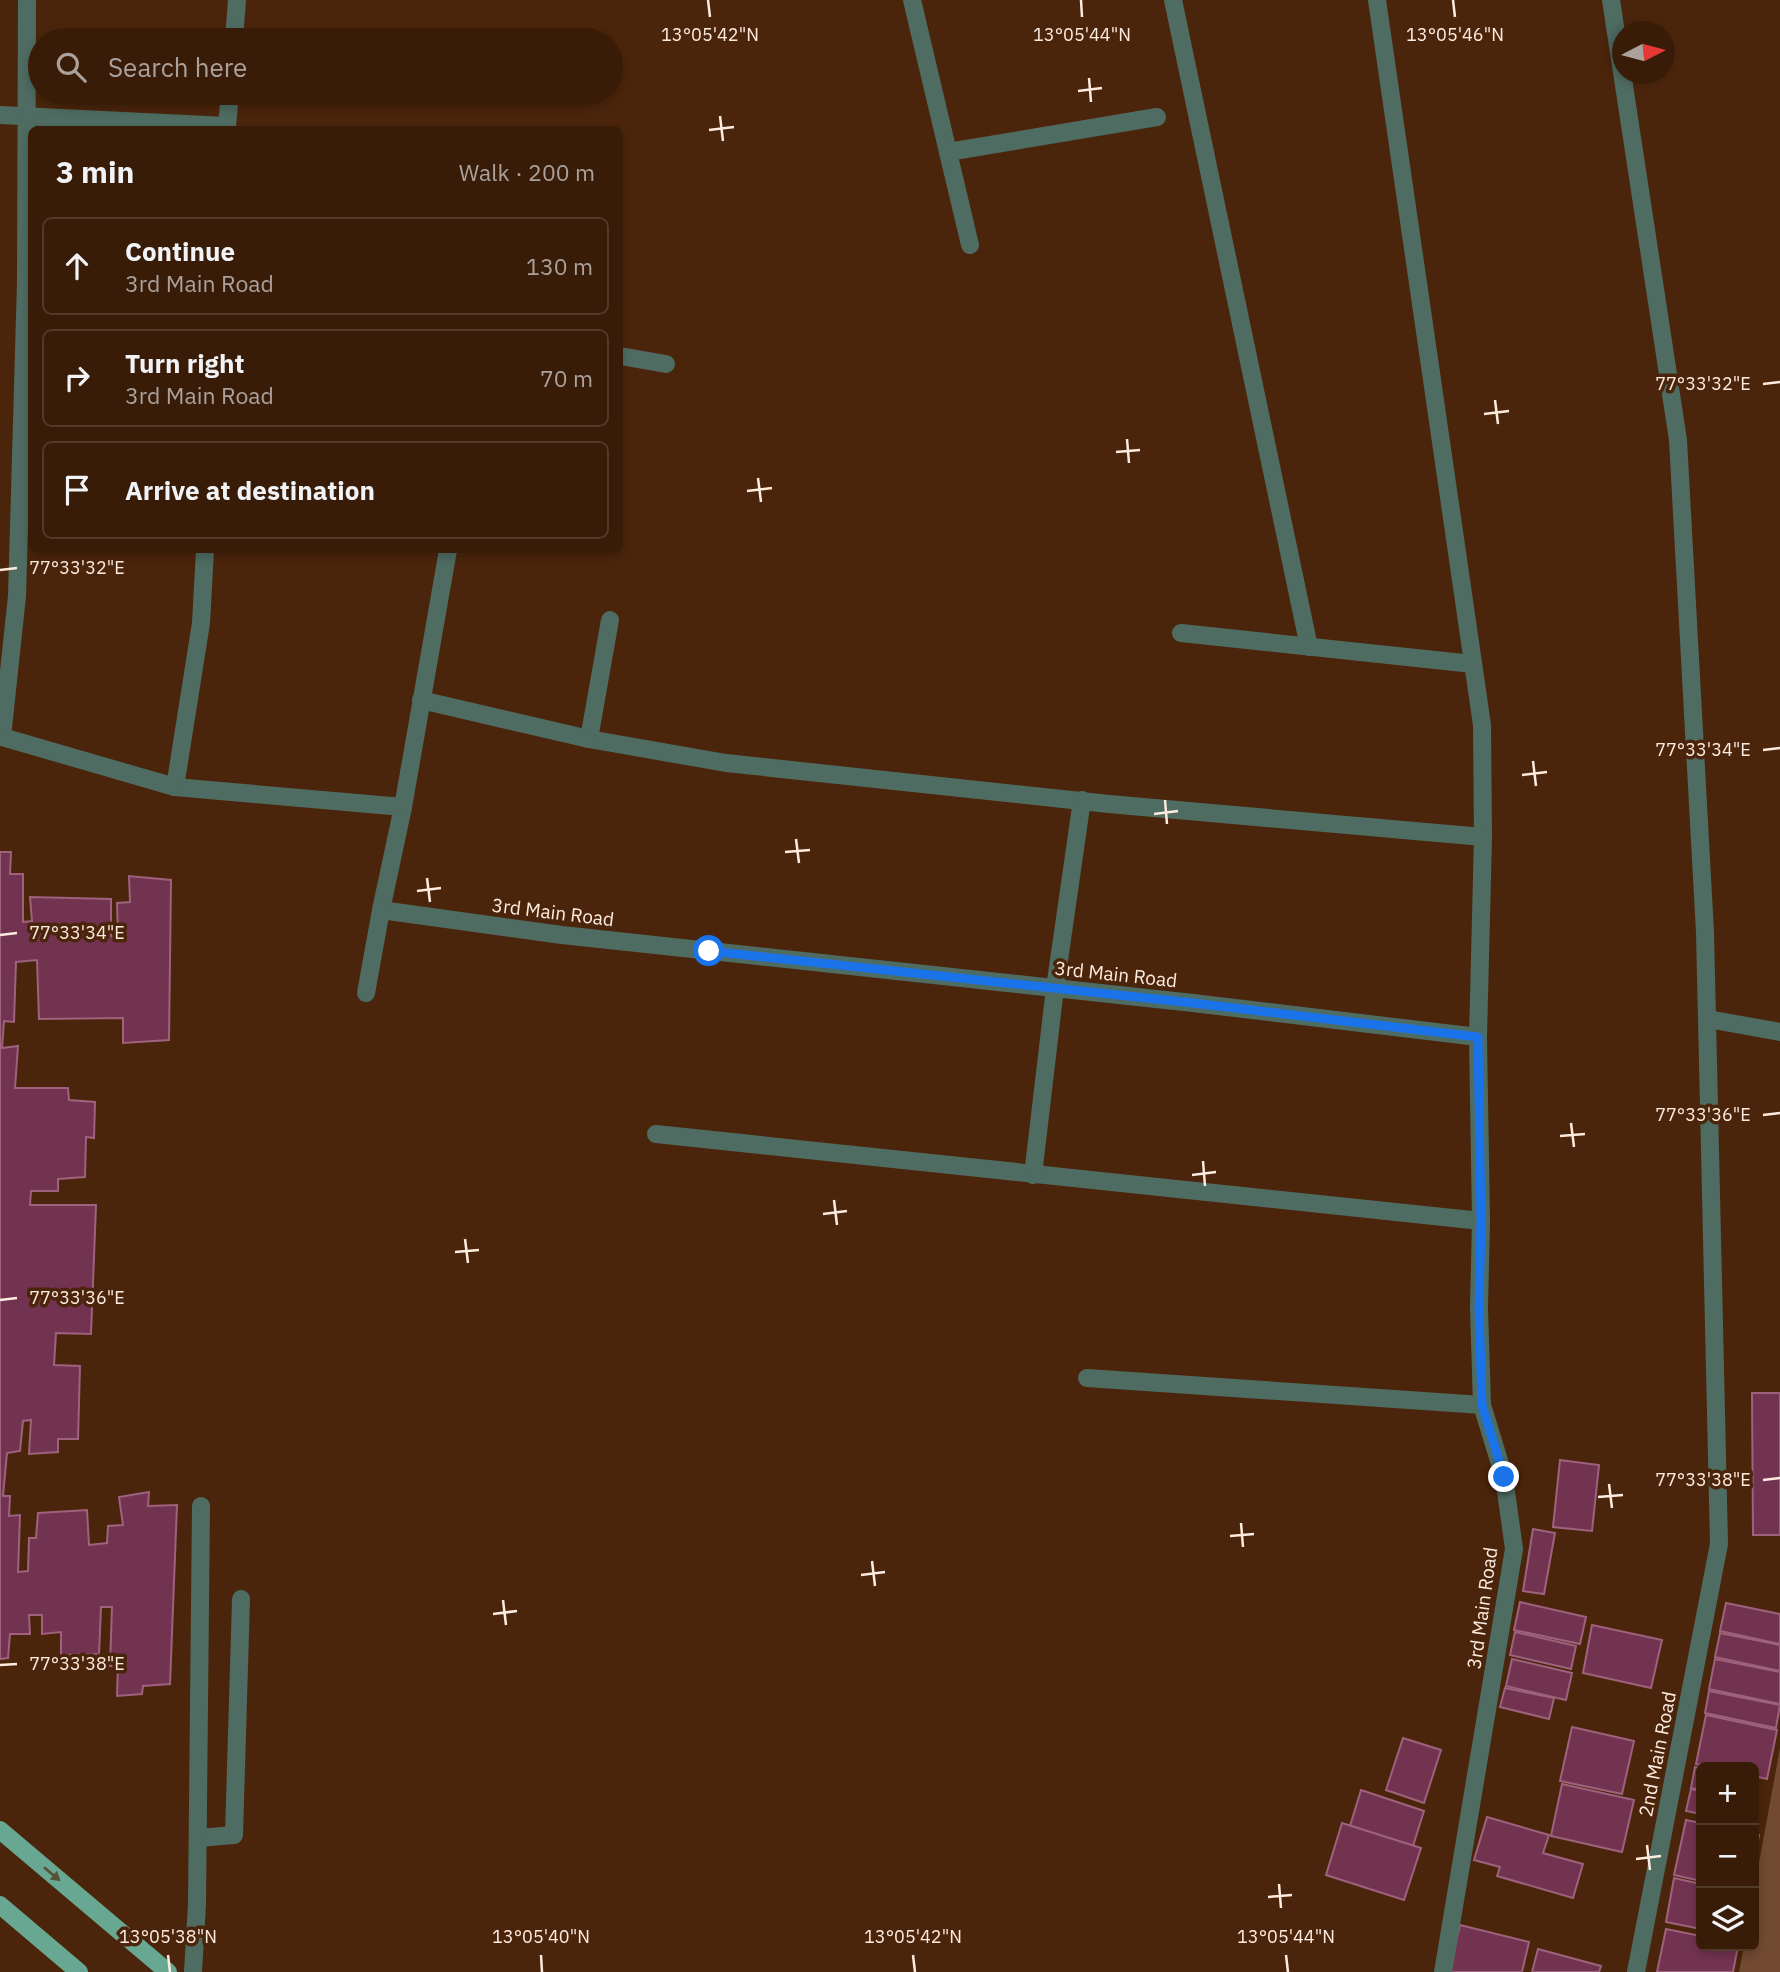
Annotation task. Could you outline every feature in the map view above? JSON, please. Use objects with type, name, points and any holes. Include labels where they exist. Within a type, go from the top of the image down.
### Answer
[{"type":"main road","points":[[0,1830],[168,1972]]},
{"type":"main road","points":[[0,1905],[79,1972]]},
{"type":"street","points":[[27,0],[26,282],[18,582],[1,737],[176,787],[403,807]]},
{"type":"street","points":[[235,28],[237,0]]},
{"type":"street","points":[[912,0],[970,245]]},
{"type":"street","points":[[1174,0],[1309,647]]},
{"type":"street","points":[[1377,0],[1482,725],[1483,837],[1478,1037]]},
{"type":"street","name":"2nd Main Road","points":[[1611,0],[1678,440],[1709,1019],[1719,1544],[1636,1972]]},
{"type":"street","points":[[227,126],[229,105]]},
{"type":"street","points":[[0,115],[194,126]]},
{"type":"street","points":[[948,152],[1157,117]]},
{"type":"street","points":[[623,356],[666,363]]},
{"type":"street","points":[[176,787],[201,624],[205,553]]},
{"type":"street","points":[[366,993],[403,807],[446,553]]},
{"type":"street","points":[[589,738],[610,620]]},
{"type":"street","points":[[1181,633],[1473,664]]},
{"type":"street","points":[[421,700],[589,738],[726,763],[1082,800],[1483,837]]},
{"type":"street","points":[[1032,1174],[1082,800]]},
{"type":"street","name":"3rd Main Road","points":[[381,910],[562,935],[1478,1037],[1482,1405],[1504,1477],[1514,1549],[1443,1972]]},
{"type":"street","points":[[1709,1019],[1780,1032]]},
{"type":"street","points":[[656,1134],[1481,1222]]},
{"type":"street","points":[[1087,1378],[1482,1405]]},
{"type":"street","points":[[193,1972],[198,1838],[201,1506]]},
{"type":"street","points":[[198,1838],[234,1835],[241,1599]]},
{"type":"shaded area","points":[[1780,1748],[1780,1972],[1739,1972],[1743,1951],[1759,1951],[1759,1863]]},
{"type":"building","points":[[0,852],[11,852],[10,874],[23,874],[23,922],[32,921],[30,897],[111,899],[111,936],[118,937],[117,903],[130,902],[129,876],[171,880],[169,1040],[123,1043],[123,1018],[39,1019],[37,960],[16,962],[14,1022],[4,1021],[2,1048],[18,1046],[15,1088],[68,1088],[69,1100],[95,1102],[94,1138],[86,1137],[85,1177],[58,1179],[58,1191],[31,1191],[30,1205],[96,1205],[91,1334],[56,1333],[54,1365],[80,1366],[78,1439],[58,1439],[58,1452],[29,1454],[31,1420],[23,1421],[20,1451],[7,1453],[3,1496],[10,1496],[9,1516],[20,1515],[18,1572],[28,1571],[29,1538],[36,1538],[38,1513],[87,1510],[89,1545],[107,1543],[108,1526],[123,1525],[119,1497],[149,1492],[148,1506],[177,1505],[170,1684],[143,1686],[142,1694],[117,1696],[118,1666],[110,1666],[112,1607],[101,1607],[99,1654],[61,1655],[61,1632],[42,1634],[42,1615],[29,1615],[30,1634],[10,1634],[8,1658],[0,1659]]},
{"type":"building","points":[[1752,1393],[1780,1393],[1780,1535],[1753,1535]]},
{"type":"building","points":[[1560,1460],[1599,1465],[1592,1531],[1553,1527]]},
{"type":"building","points":[[1533,1529],[1555,1533],[1544,1594],[1523,1591]]},
{"type":"building","points":[[1520,1602],[1586,1617],[1580,1644],[1514,1630]]},
{"type":"building","points":[[1726,1603],[1780,1614],[1780,1644],[1720,1631]]},
{"type":"building","points":[[1592,1625],[1662,1640],[1651,1688],[1583,1673]]},
{"type":"building","points":[[1515,1632],[1576,1646],[1571,1669],[1510,1655]]},
{"type":"building","points":[[1720,1633],[1780,1645],[1780,1671],[1715,1657]]},
{"type":"building","points":[[1512,1659],[1572,1673],[1566,1700],[1506,1686]]},
{"type":"building","points":[[1715,1659],[1780,1672],[1780,1704],[1709,1689]]},
{"type":"building","points":[[1505,1688],[1554,1698],[1549,1719],[1500,1707]]},
{"type":"building","points":[[1709,1691],[1780,1705],[1776,1728],[1705,1713]]},
{"type":"building","points":[[1706,1715],[1777,1730],[1767,1779],[1759,1777],[1759,1762],[1696,1762]]},
{"type":"building","points":[[1572,1727],[1634,1741],[1622,1794],[1560,1781]]},
{"type":"building","points":[[1403,1738],[1441,1750],[1424,1803],[1386,1790]]},
{"type":"building","points":[[1695,1767],[1696,1767],[1696,1789],[1691,1788]]},
{"type":"building","points":[[1562,1784],[1634,1800],[1622,1852],[1551,1836]]},
{"type":"building","points":[[1691,1789],[1696,1790],[1696,1813],[1686,1811]]},
{"type":"building","points":[[1361,1790],[1424,1811],[1413,1846],[1350,1826]]},
{"type":"building","points":[[1487,1817],[1549,1835],[1543,1853],[1583,1864],[1573,1898],[1497,1876],[1500,1867],[1474,1860]]},
{"type":"building","points":[[1686,1820],[1696,1822],[1696,1880],[1674,1875]]},
{"type":"building","points":[[1342,1823],[1421,1848],[1404,1900],[1326,1875]]},
{"type":"building","points":[[1674,1878],[1696,1883],[1696,1928],[1666,1922]]},
{"type":"building","points":[[1460,1925],[1529,1942],[1522,1972],[1449,1972]]},
{"type":"building","points":[[1666,1929],[1696,1935],[1696,1951],[1737,1951],[1733,1972],[1657,1972]]},
{"type":"building","points":[[1538,1949],[1601,1966],[1599,1972],[1532,1972]]},
{"type":"route","points":[[709,951],[1193,1003],[1478,1037],[1482,1405],[1504,1477]]}]
